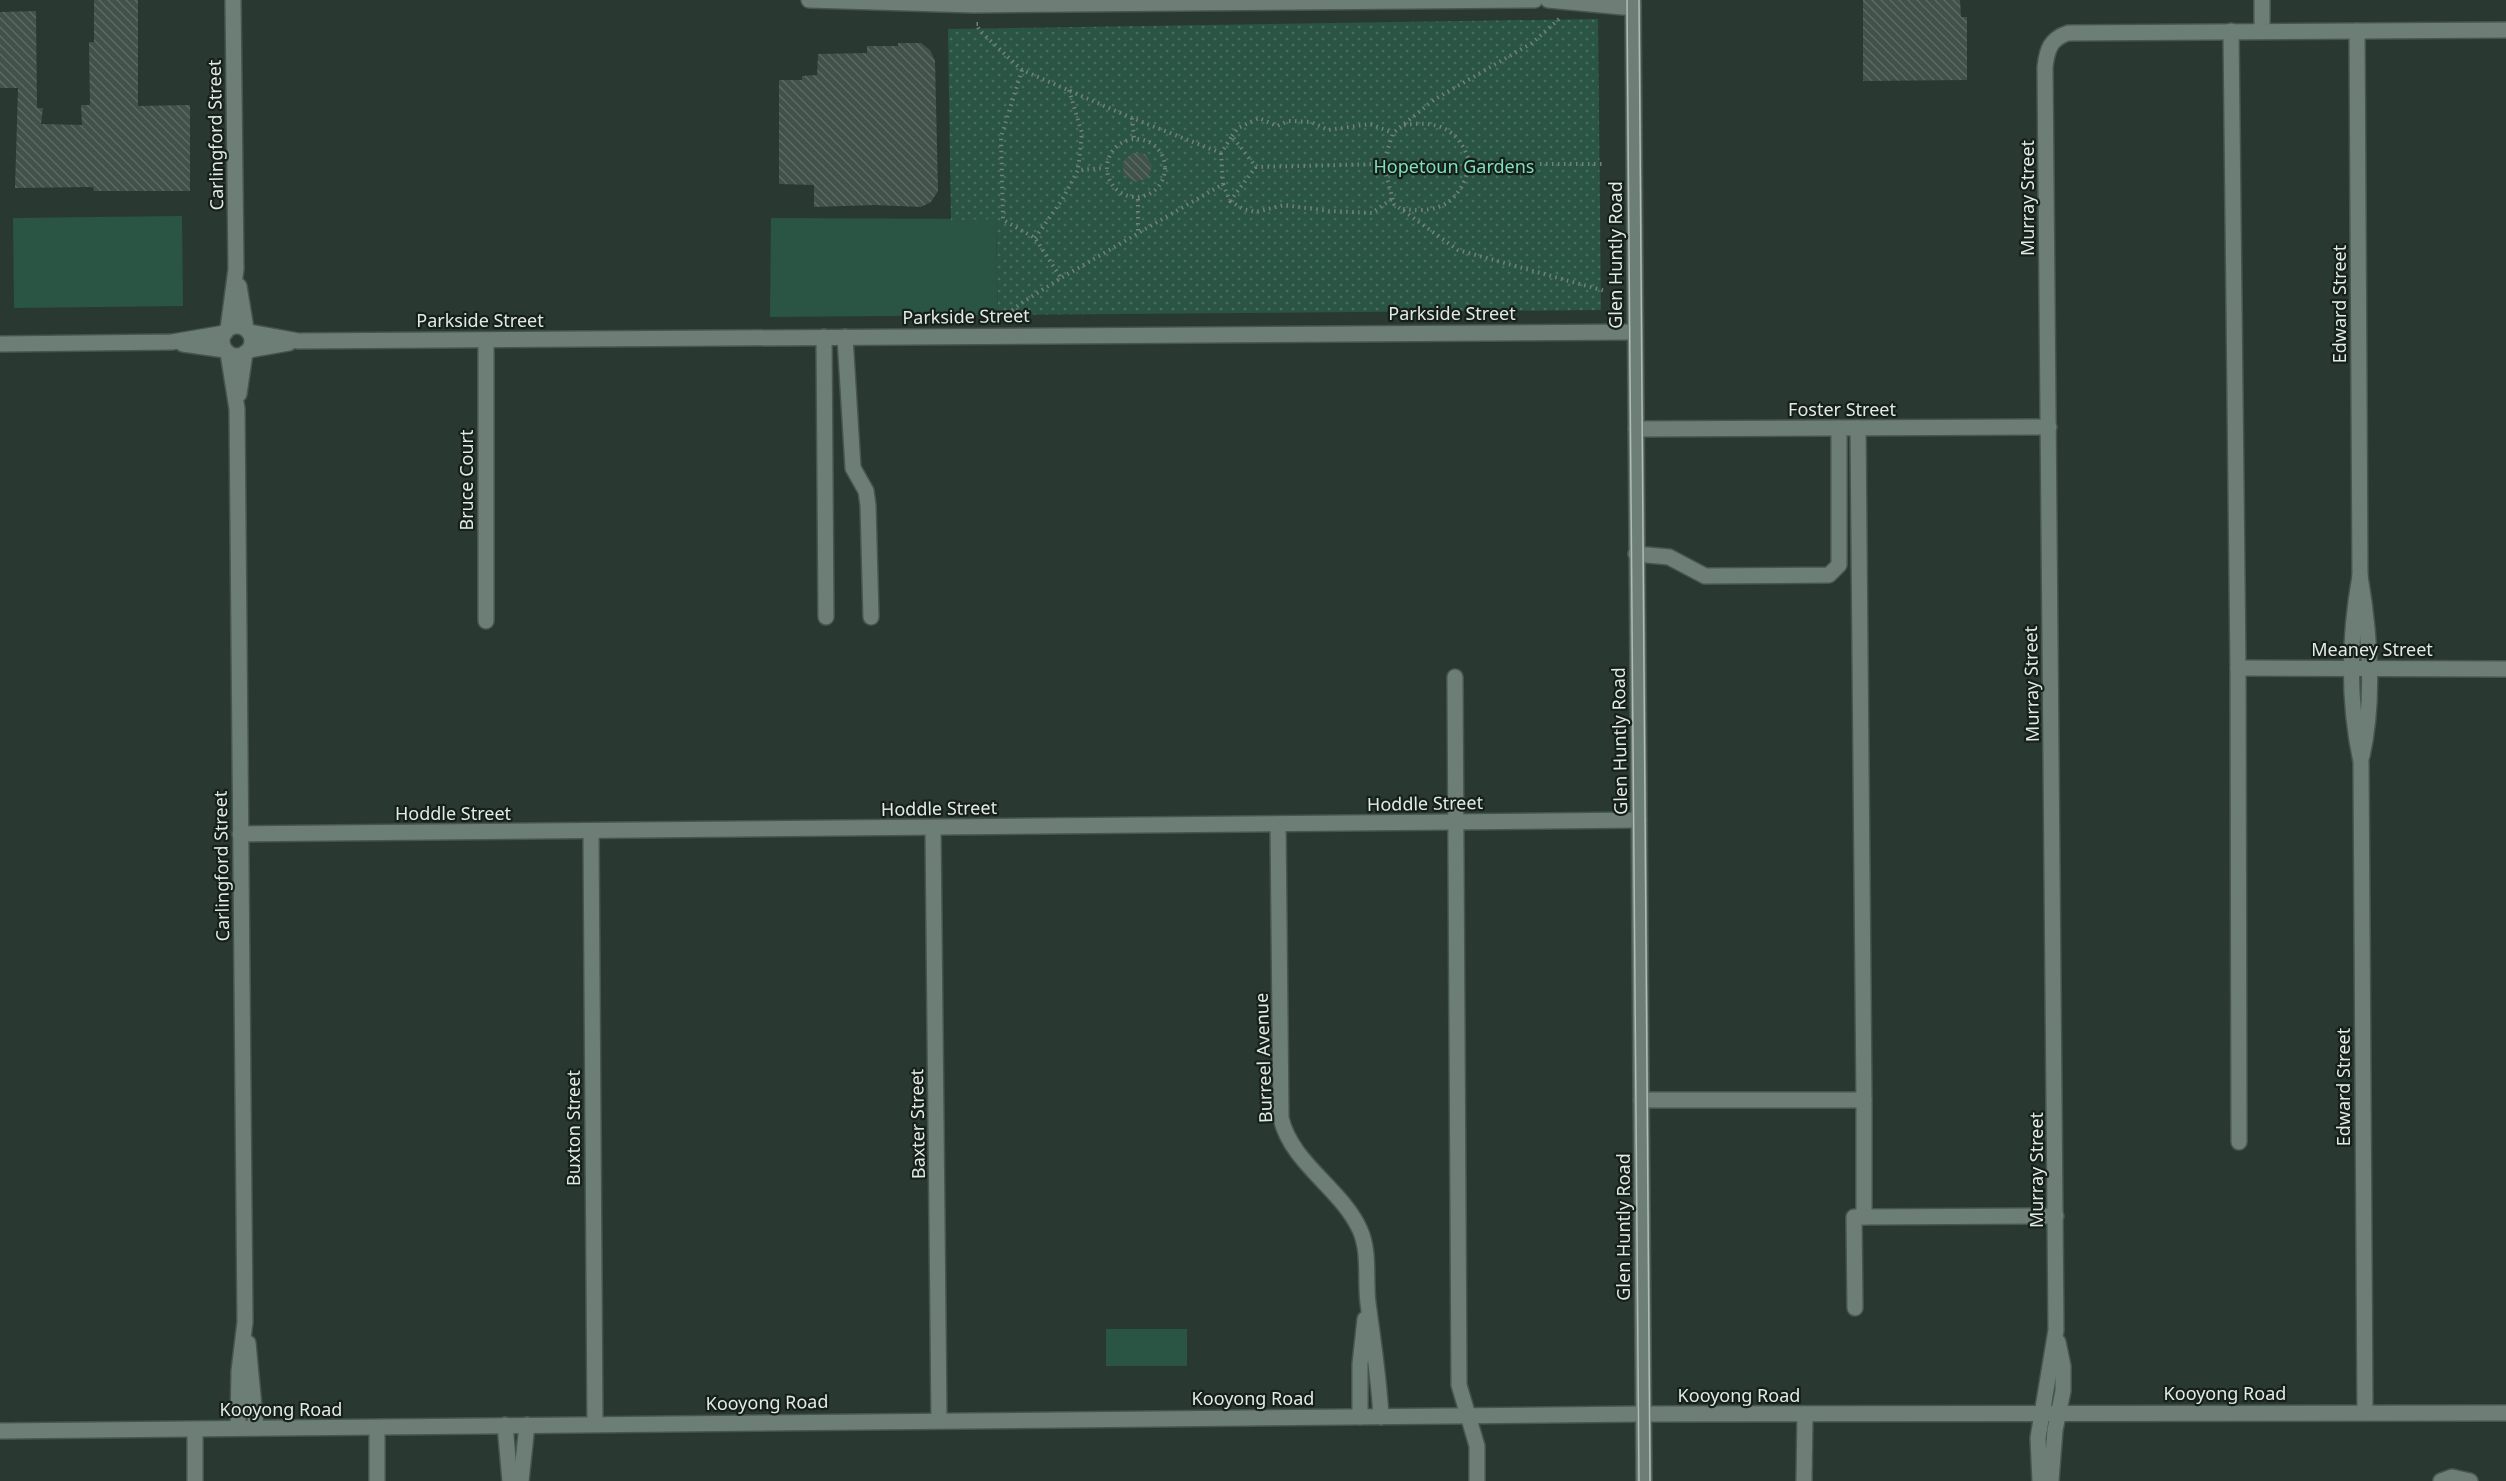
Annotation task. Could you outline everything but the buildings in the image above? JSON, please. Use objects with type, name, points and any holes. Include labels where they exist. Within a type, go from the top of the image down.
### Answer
[{"type":"street","name":"Carlingford Street","points":[[227,331],[236,269],[233,0]]},
{"type":"street","points":[[809,0],[973,5],[1085,2],[1535,0]]},
{"type":"street","points":[[1548,0],[1633,4]]},
{"type":"street","points":[[2262,0],[2262,31]]},
{"type":"street","name":"Glen Huntly Road","points":[[1633,4],[1644,1481]]},
{"type":"street","points":[[2239,1142],[2238,668],[2230,32],[2506,30]]},
{"type":"street","name":"Edward Street","points":[[2357,31],[2360,576],[2367,616],[2369,669],[2368,731],[2361,762]]},
{"type":"street","name":"Murray Street","points":[[2040,1481],[2038,1438],[2063,1391],[2063,1366],[2056,1330],[2047,55],[2054,40],[2068,33],[2230,32]]},
{"type":"street","name":"Carlingford Street","points":[[236,269],[247,331]]},
{"type":"street","points":[[0,344],[172,342],[227,351],[237,356],[247,352],[252,341],[247,331],[237,326],[227,331],[172,342]]},
{"type":"street","points":[[227,331],[222,341],[227,351]]},
{"type":"street","name":"Parkside Street","points":[[247,331],[298,341],[1635,332]]},
{"type":"street","points":[[824,337],[826,617]]},
{"type":"street","points":[[845,337],[853,468],[866,491],[868,506],[871,617]]},
{"type":"street","name":"Bruce Court","points":[[486,340],[486,621]]},
{"type":"street","name":"Parkside Street","points":[[247,352],[298,341]]},
{"type":"street","name":"Carlingford Street","points":[[227,351],[237,409],[245,1322],[239,1371],[237,1428]]},
{"type":"street","name":"Carlingford Street","points":[[237,409],[247,352]]},
{"type":"street","name":"Foster Street","points":[[1636,429],[2049,427]]},
{"type":"street","points":[[1858,428],[1864,1217]]},
{"type":"street","points":[[1636,554],[1669,557],[1705,576],[1829,574],[1839,565],[1839,429]]},
{"type":"street","name":"Edward Street","points":[[2360,576],[2353,614],[2352,669],[2354,730],[2361,762],[2365,1412]]},
{"type":"street","name":"Meaney Street","points":[[2238,668],[2506,669]]},
{"type":"street","points":[[1455,677],[1459,1385],[1477,1446],[1477,1481]]},
{"type":"street","name":"Hoddle Street","points":[[240,834],[1639,820]]},
{"type":"street","name":"Burreel Avenue","points":[[1278,824],[1281,1118],[1292,1143],[1359,1228],[1366,1254],[1367,1301],[1360,1364],[1360,1417]]},
{"type":"street","name":"Baxter Street","points":[[933,828],[939,1420]]},
{"type":"street","name":"Buxton Street","points":[[591,832],[595,1424]]},
{"type":"street","points":[[1641,1100],[1864,1100]]},
{"type":"street","points":[[1855,1308],[1854,1217],[2056,1216]]},
{"type":"street","name":"Burreel Avenue","points":[[1367,1301],[1378,1364],[1382,1417]]},
{"type":"street","name":"Carlingford Street","points":[[245,1322],[253,1373],[256,1428]]},
{"type":"street","name":"Murray Street","points":[[2051,1413],[2051,1481]]},
{"type":"street","name":"Kooyong Road","points":[[0,1431],[1644,1414],[2506,1413]]},
{"type":"street","points":[[1804,1414],[1804,1481]]},
{"type":"street","points":[[505,1425],[510,1481]]},
{"type":"street","points":[[521,1481],[527,1425]]},
{"type":"street","points":[[377,1428],[377,1481]]},
{"type":"street","points":[[195,1429],[195,1481]]},
{"type":"street","points":[[2441,1481],[2452,1478],[2470,1481]]},
{"type":"path","points":[[1549,16],[1561,16],[1555,25],[1532,43],[1436,99],[1393,133],[1383,164],[1394,204],[1458,250],[1605,291]]},
{"type":"path","points":[[988,24],[976,24],[980,31],[1022,70],[1132,118],[1221,153]]},
{"type":"path","points":[[1022,70],[1001,136],[1003,220],[1035,238],[1061,278]]},
{"type":"path","points":[[1035,238],[1062,200],[1078,170],[1082,133],[1069,90]]},
{"type":"path","points":[[1132,118],[1134,138]]},
{"type":"path","points":[[1393,133],[1370,124],[1328,130],[1311,122],[1288,121],[1277,126],[1259,118],[1238,128],[1221,153],[1223,184],[1230,201],[1243,209],[1256,212],[1284,204],[1329,211],[1372,213],[1393,198]]},
{"type":"path","points":[[1402,209],[1429,211],[1445,205],[1458,193],[1470,164],[1465,146],[1454,134],[1437,125],[1419,123],[1403,125]]},
{"type":"path","points":[[1232,136],[1256,167]]},
{"type":"path","points":[[1134,138],[1156,146],[1166,167],[1158,189],[1138,199],[1114,190],[1105,168],[1114,147],[1134,138]]},
{"type":"path","points":[[1256,167],[1383,164]]},
{"type":"path","points":[[1470,164],[1603,164]]},
{"type":"path","points":[[1230,201],[1256,167]]},
{"type":"path","points":[[1078,170],[1105,168]]},
{"type":"path","points":[[1002,319],[1020,304],[1061,278],[1223,184]]},
{"type":"path","points":[[1138,199],[1138,235]]},
{"type":"green space","name":"Hopetoun Gardens","points":[[1598,19],[1601,310],[998,315],[996,219],[951,220],[948,29]]},
{"type":"green space","points":[[182,216],[183,306],[14,308],[13,218]]},
{"type":"green space","points":[[771,218],[996,219],[998,315],[770,317]]},
{"type":"green space","points":[[1106,1329],[1187,1329],[1187,1366],[1106,1366]]},
{"type":"tram line","points":[[1627,0],[1639,1481]]},
{"type":"tram line","points":[[1639,0],[1650,1481]]}]
